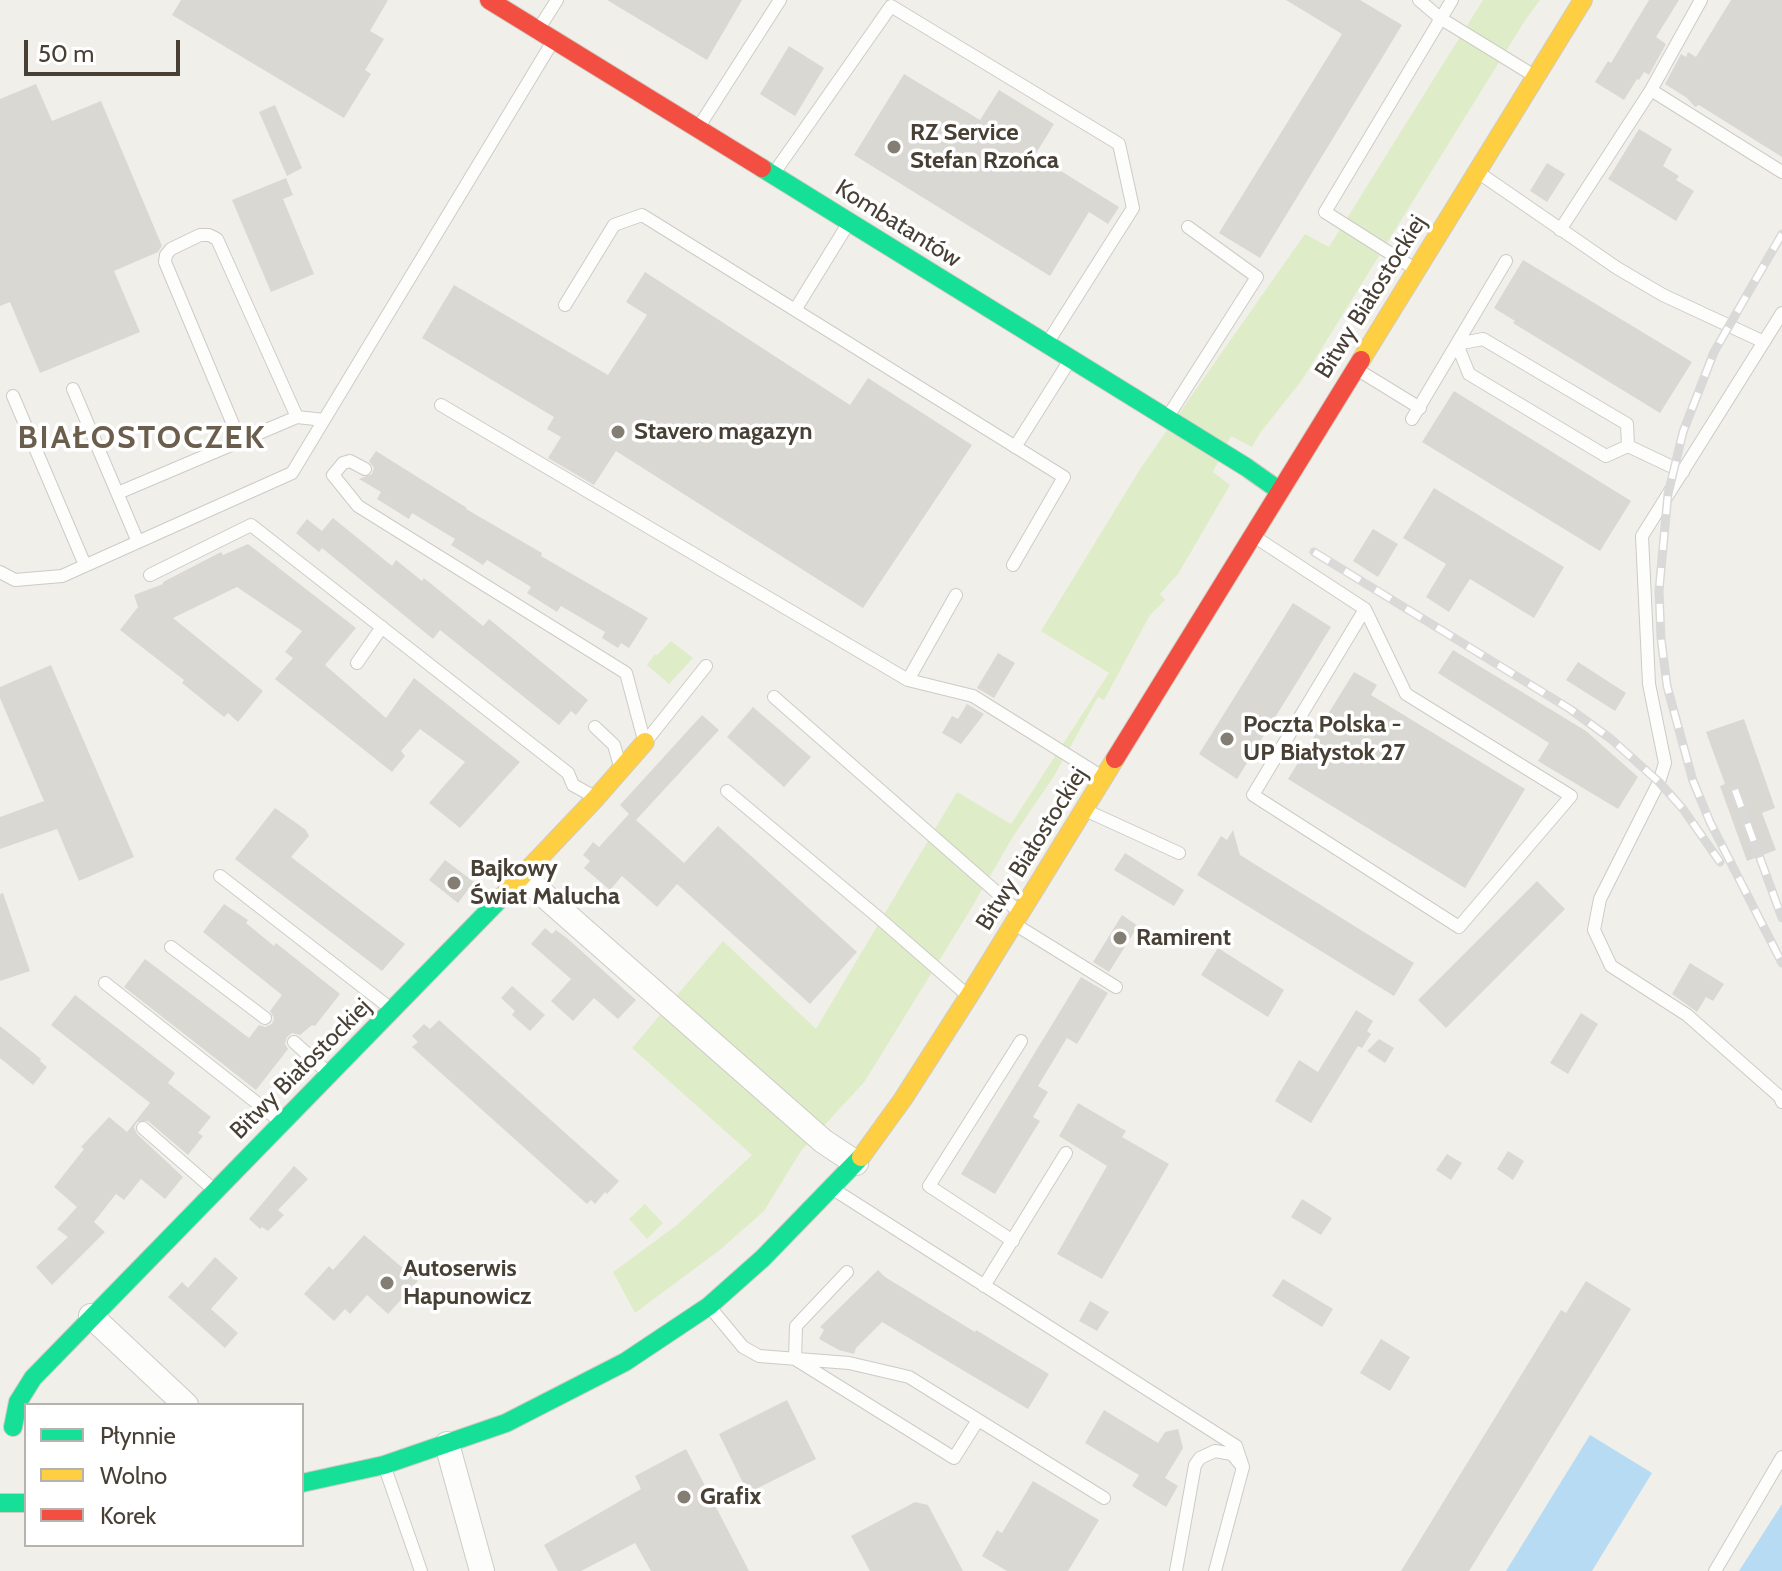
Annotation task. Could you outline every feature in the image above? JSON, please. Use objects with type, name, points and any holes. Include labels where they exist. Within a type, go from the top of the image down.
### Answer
[{"type":"street","name":"Kombatantów","points":[[490,0],[1246,467],[1280,491]]},
{"type":"street","name":"Bitwy Białostockiej","points":[[304,1483],[384,1465],[506,1423],[625,1362],[709,1306],[763,1258],[856,1163],[903,1099],[969,996],[1583,0]]},
{"type":"street","name":"Bitwy Białostockiej","points":[[6,1427],[33,1378],[393,1010],[596,798],[645,742]]},
{"type":"street","points":[[521,875],[823,1141],[856,1163]]},
{"type":"street","points":[[94,1314],[184,1403]]},
{"type":"street","points":[[447,1444],[479,1570]]},
{"type":"street","points":[[1,1503],[24,1503]]},
{"type":"lane","points":[[0,572],[15,580],[62,576],[292,473],[546,34],[557,0]]},
{"type":"lane","points":[[698,128],[780,0]]},
{"type":"lane","points":[[1419,0],[1440,18],[1536,76]]},
{"type":"lane","points":[[1416,269],[1325,212],[1452,0]]},
{"type":"lane","points":[[1560,230],[1651,90],[1701,0]]},
{"type":"lane","points":[[773,174],[891,6],[1119,144],[1133,208],[1046,345]]},
{"type":"lane","points":[[1651,90],[1782,172]]},
{"type":"lane","points":[[1476,171],[1617,268],[1663,295],[1764,342]]},
{"type":"lane","points":[[565,305],[614,225],[642,215],[1064,477],[1013,565]]},
{"type":"lane","points":[[795,310],[850,222]]},
{"type":"lane","points":[[1166,419],[1257,277],[1188,227]]},
{"type":"lane","points":[[240,441],[165,262],[171,249],[200,235],[217,239],[297,417]]},
{"type":"lane","points":[[1354,368],[1416,413],[1506,261]]},
{"type":"lane","points":[[1782,313],[1642,536],[1649,684],[1665,763],[1659,782],[1600,899],[1594,930],[1611,966],[1687,1015],[1782,1102]]},
{"type":"lane","points":[[1457,344],[1483,339],[1627,424],[1628,446]]},
{"type":"lane","points":[[1457,344],[1469,374],[1606,456],[1628,446],[1683,472]]},
{"type":"lane","points":[[1015,447],[1070,360]]},
{"type":"lane","points":[[73,389],[138,542]]},
{"type":"lane","points":[[13,396],[85,565]]},
{"type":"lane","points":[[441,405],[908,680],[973,696],[1104,778]]},
{"type":"lane","points":[[118,493],[297,417],[324,420]]},
{"type":"lane","points":[[365,469],[350,461],[343,463],[333,475],[358,506],[626,673],[645,742]]},
{"type":"lane","points":[[150,575],[251,525],[568,773],[573,785],[596,798]]},
{"type":"lane","points":[[1252,535],[1365,609],[1406,694],[1571,796],[1459,927],[1253,795],[1365,609]]},
{"type":"lane","points":[[908,680],[956,595]]},
{"type":"lane","points":[[357,663],[382,627]]},
{"type":"lane","points":[[645,742],[706,666]]},
{"type":"lane","points":[[774,697],[1017,918],[1116,987]]},
{"type":"lane","points":[[595,727],[614,745],[621,770]]},
{"type":"lane","points":[[727,791],[969,996]]},
{"type":"lane","points":[[1085,810],[1179,853]]},
{"type":"lane","points":[[220,876],[393,1010]]},
{"type":"lane","points":[[171,947],[265,1018]]},
{"type":"lane","points":[[105,983],[282,1123]]},
{"type":"lane","points":[[1013,1241],[929,1186],[1021,1041]]},
{"type":"lane","points":[[294,1042],[329,1074]]},
{"type":"lane","points":[[143,1128],[215,1191]]},
{"type":"lane","points":[[984,1286],[1066,1153]]},
{"type":"lane","points":[[833,1189],[1236,1446],[1243,1467],[1215,1571]]},
{"type":"lane","points":[[795,1359],[796,1326],[847,1272]]},
{"type":"lane","points":[[709,1306],[743,1347],[759,1356],[849,1363],[909,1377],[1104,1498]]},
{"type":"lane","points":[[795,1359],[954,1458],[978,1420]]},
{"type":"lane","points":[[1176,1571],[1195,1465],[1200,1458],[1215,1451],[1232,1454],[1243,1467]]},
{"type":"lane","points":[[1715,1571],[1782,1457]]},
{"type":"lane","points":[[384,1465],[421,1571]]},
{"type":"green space","points":[[1483,0],[1540,0],[1302,380],[1252,447],[1231,436],[1213,472],[1230,485],[1178,574],[1160,594],[1165,600],[1150,615],[1104,700],[1098,697],[1054,776],[1014,835],[865,1081],[801,1151],[764,1211],[721,1249],[635,1313],[613,1272],[677,1225],[752,1155],[632,1048],[723,941],[816,1029],[957,792],[1011,824],[1109,673],[1041,631],[1142,466],[1305,234],[1329,247]]},
{"type":"green space","points":[[671,641],[693,658],[669,684],[647,665]]},
{"type":"green space","points":[[645,1204],[663,1223],[647,1239],[629,1219]]},
{"type":"water","points":[[1590,1435],[1652,1473],[1592,1571],[1506,1571]]},
{"type":"water","points":[[1782,1504],[1782,1571],[1739,1571]]},
{"type":"building","points":[[181,0],[388,0],[370,31],[384,39],[365,70],[371,74],[344,118],[172,15]]},
{"type":"building","points":[[607,0],[742,0],[707,60]]},
{"type":"building","points":[[1286,0],[1360,0],[1402,25],[1260,258],[1219,233],[1342,34]]},
{"type":"building","points":[[1649,0],[1679,0],[1656,37],[1666,44],[1649,75],[1644,72],[1637,79],[1624,100],[1595,82],[1608,61],[1611,63]]},
{"type":"building","points":[[1731,0],[1782,0],[1782,157],[1699,105],[1695,107],[1665,84],[1681,54],[1686,57],[1688,52],[1696,57]]},
{"type":"building","points":[[789,46],[824,68],[795,116],[760,94]]},
{"type":"building","points":[[904,74],[980,120],[999,90],[1054,124],[1035,155],[1119,207],[1108,224],[1089,212],[1050,276],[854,155]]},
{"type":"building","points":[[36,84],[52,121],[101,101],[162,246],[158,252],[114,271],[140,332],[40,373],[10,302],[0,306],[0,99]]},
{"type":"building","points":[[275,105],[302,168],[287,176],[259,112]]},
{"type":"building","points":[[1639,129],[1672,149],[1663,166],[1679,176],[1676,180],[1694,191],[1676,221],[1608,179]]},
{"type":"building","points":[[1547,163],[1565,174],[1547,202],[1530,191]]},
{"type":"building","points":[[286,178],[293,195],[283,199],[314,274],[271,292],[232,200]]},
{"type":"building","points":[[1523,260],[1692,362],[1660,413],[1513,323],[1515,321],[1494,308]]},
{"type":"building","points":[[645,272],[850,405],[868,378],[972,445],[863,608],[616,451],[594,485],[548,458],[561,437],[547,429],[554,417],[422,338],[454,285],[608,375],[647,315],[626,302]]},
{"type":"building","points":[[1454,391],[1631,501],[1600,551],[1422,442]]},
{"type":"building","points":[[376,451],[542,553],[541,556],[648,618],[629,648],[621,643],[618,648],[602,638],[605,632],[561,606],[557,612],[527,593],[531,587],[487,560],[483,565],[451,545],[455,539],[412,513],[409,519],[377,499],[381,492],[359,479],[372,474],[374,468],[369,461]]},
{"type":"building","points":[[1434,488],[1564,567],[1534,618],[1470,579],[1449,612],[1426,597],[1446,564],[1403,538]]},
{"type":"building","points":[[333,518],[392,566],[396,560],[422,581],[424,578],[483,626],[489,619],[588,700],[576,715],[571,711],[559,725],[440,630],[433,639],[322,548],[319,552],[296,533],[307,519],[322,531]]},
{"type":"building","points":[[1373,529],[1398,544],[1378,577],[1353,561]]},
{"type":"building","points":[[248,544],[356,628],[325,665],[386,718],[414,678],[520,762],[460,828],[429,803],[465,762],[420,729],[401,751],[405,756],[392,772],[275,679],[293,658],[285,652],[302,631],[237,587],[173,618],[263,691],[238,722],[228,713],[224,717],[182,683],[184,680],[120,630],[138,607],[134,595],[163,584],[221,552],[223,555]]},
{"type":"building","points":[[1293,603],[1331,627],[1237,779],[1199,754]]},
{"type":"building","points":[[1453,650],[1586,731],[1638,777],[1618,809],[1538,761],[1549,743],[1438,673]]},
{"type":"building","points":[[998,653],[1015,663],[994,698],[977,688]]},
{"type":"building","points":[[1578,662],[1626,693],[1615,711],[1566,680]]},
{"type":"building","points":[[51,665],[134,857],[79,881],[57,829],[0,849],[0,817],[44,801],[0,698],[0,687]]},
{"type":"building","points":[[1354,672],[1377,685],[1371,695],[1525,789],[1465,888],[1288,779]]},
{"type":"building","points":[[967,704],[984,714],[961,744],[942,733],[952,716],[958,719]]},
{"type":"building","points":[[753,707],[811,757],[784,787],[727,737]]},
{"type":"building","points":[[702,715],[719,730],[636,820],[684,863],[718,826],[857,952],[810,1004],[677,884],[657,907],[622,876],[610,890],[584,868],[590,861],[583,855],[593,842],[599,847],[629,814],[620,805]]},
{"type":"building","points":[[1744,719],[1775,808],[1762,813],[1776,850],[1747,861],[1720,786],[1725,784],[1706,732]]},
{"type":"building","points":[[275,808],[306,830],[309,836],[291,857],[405,944],[382,971],[235,859]]},
{"type":"building","points":[[1233,830],[1240,855],[1414,963],[1394,996],[1197,875],[1221,836],[1227,840]]},
{"type":"building","points":[[1125,853],[1184,890],[1174,906],[1114,870]]},
{"type":"building","points":[[445,860],[474,882],[458,903],[429,880]]},
{"type":"building","points":[[1537,881],[1565,909],[1446,1028],[1418,1000]]},
{"type":"building","points":[[3,893],[30,971],[0,981],[0,894]]},
{"type":"building","points":[[224,904],[248,920],[246,923],[274,946],[276,943],[340,994],[315,1026],[312,1025],[300,1035],[292,1033],[287,1037],[285,1044],[288,1049],[256,1090],[124,987],[145,959],[249,1038],[259,1025],[265,1027],[272,1024],[274,1018],[270,1011],[282,995],[203,932]]},
{"type":"building","points":[[1122,915],[1138,926],[1109,972],[1093,962]]},
{"type":"building","points":[[545,928],[552,934],[556,930],[568,939],[636,1000],[618,1019],[594,998],[573,1021],[551,1001],[571,979],[531,944]]},
{"type":"building","points":[[1218,948],[1284,990],[1268,1017],[1201,975]]},
{"type":"building","points":[[1690,963],[1724,984],[1713,1001],[1706,997],[1697,1012],[1672,994]]},
{"type":"building","points":[[1081,977],[1108,993],[1077,1044],[1067,1038],[1038,1086],[1048,1092],[1033,1117],[1040,1121],[995,1194],[961,1174]]},
{"type":"building","points":[[512,986],[545,1015],[530,1031],[512,1015],[515,1011],[501,998]]},
{"type":"building","points":[[75,995],[175,1073],[168,1083],[211,1117],[198,1133],[203,1136],[188,1155],[148,1121],[137,1122],[134,1127],[137,1134],[183,1177],[165,1199],[141,1179],[124,1200],[116,1194],[94,1222],[105,1232],[52,1285],[36,1267],[68,1237],[57,1229],[77,1207],[54,1187],[84,1149],[81,1147],[109,1117],[127,1132],[150,1103],[51,1025]]},
{"type":"building","points":[[1356,1010],[1373,1021],[1367,1031],[1371,1034],[1362,1048],[1358,1046],[1311,1123],[1275,1101],[1299,1060],[1318,1072]]},
{"type":"building","points":[[1581,1013],[1598,1024],[1568,1074],[1550,1063]]},
{"type":"building","points":[[439,1020],[619,1181],[607,1194],[605,1192],[595,1204],[591,1200],[587,1204],[412,1047],[418,1042],[412,1036],[424,1024],[430,1029]]},
{"type":"building","points":[[0,1026],[47,1067],[33,1085],[0,1058]]},
{"type":"building","points":[[1379,1039],[1394,1048],[1385,1063],[1367,1051]]},
{"type":"building","points":[[1078,1103],[1126,1131],[1122,1137],[1169,1164],[1102,1279],[1057,1254],[1107,1166],[1059,1136]]},
{"type":"building","points":[[1508,1151],[1524,1161],[1513,1180],[1497,1169]]},
{"type":"building","points":[[1447,1154],[1462,1163],[1451,1180],[1436,1170]]},
{"type":"building","points":[[294,1166],[308,1179],[278,1210],[284,1215],[268,1231],[262,1227],[260,1229],[249,1219]]},
{"type":"building","points":[[1302,1199],[1332,1218],[1321,1235],[1291,1217]]},
{"type":"building","points":[[364,1235],[418,1281],[388,1314],[367,1295],[350,1314],[345,1309],[334,1321],[304,1294],[329,1266],[333,1270]]},
{"type":"building","points":[[215,1257],[238,1278],[211,1309],[238,1333],[225,1348],[168,1297],[182,1282],[188,1288]]},
{"type":"building","points":[[878,1270],[975,1332],[1049,1374],[1028,1409],[882,1322],[856,1348],[854,1354],[819,1339],[824,1330],[820,1327]]},
{"type":"building","points":[[1283,1279],[1333,1309],[1322,1327],[1272,1296]]},
{"type":"building","points":[[1586,1281],[1631,1309],[1469,1571],[1401,1571],[1561,1310],[1566,1313]]},
{"type":"building","points":[[1090,1301],[1109,1312],[1097,1331],[1079,1321]]},
{"type":"building","points":[[1381,1339],[1410,1357],[1390,1391],[1360,1373]]},
{"type":"building","points":[[787,1400],[816,1459],[748,1493],[719,1434]]},
{"type":"building","points":[[1104,1410],[1158,1443],[1165,1432],[1178,1429],[1183,1448],[1165,1478],[1178,1486],[1166,1507],[1132,1486],[1139,1475],[1085,1443]]},
{"type":"building","points":[[686,1449],[749,1571],[651,1571],[635,1543],[581,1571],[558,1571],[544,1545],[641,1489],[635,1476]]},
{"type":"building","points":[[1033,1481],[1099,1520],[1068,1571],[1007,1571],[982,1556],[997,1530],[1002,1533]]},
{"type":"building","points":[[915,1502],[928,1505],[963,1571],[870,1571],[851,1536]]},
{"type":"railway","points":[[1782,234],[1714,352],[1683,432],[1668,494],[1659,591],[1667,686],[1693,781],[1710,822],[1782,963]]},
{"type":"railway","points":[[1314,552],[1570,709],[1611,739],[1659,782],[1683,809],[1720,862]]},
{"type":"railway","points":[[1735,790],[1782,918]]},
{"type":"traffic: fast","points":[[762,168],[1280,491]]},
{"type":"traffic: fast","points":[[13,1427],[18,1402],[33,1378],[503,896]]},
{"type":"traffic: fast","points":[[304,1483],[384,1465],[506,1423],[625,1362],[709,1306],[763,1258],[861,1157]]},
{"type":"traffic: fast","points":[[0,1503],[24,1503]]},
{"type":"traffic: slow","points":[[1361,360],[1583,0]]},
{"type":"traffic: slow","points":[[503,896],[645,742]]},
{"type":"traffic: slow","points":[[861,1157],[903,1099],[969,996],[1115,759]]},
{"type":"traffic: jam","points":[[489,0],[762,168]]},
{"type":"traffic: jam","points":[[1115,759],[1361,360]]},
{"type":"place","name":"RZ Service Stefan Rzońca","points":[[894,147]]},
{"type":"place","name":"Stavero magazyn","points":[[618,432]]},
{"type":"place","name":"Poczta Polska - UP Białystok 27","points":[[1227,739]]},
{"type":"place","name":"Bajkowy Świat Malucha","points":[[454,883]]},
{"type":"place","name":"Ramirent","points":[[1120,938]]},
{"type":"place","name":"Autoserwis Hapunowicz","points":[[387,1283]]},
{"type":"place","name":"Grafix","points":[[684,1497]]},
{"type":"district","name":"BIAŁOSTOCZEK","points":[[142,439]]}]
